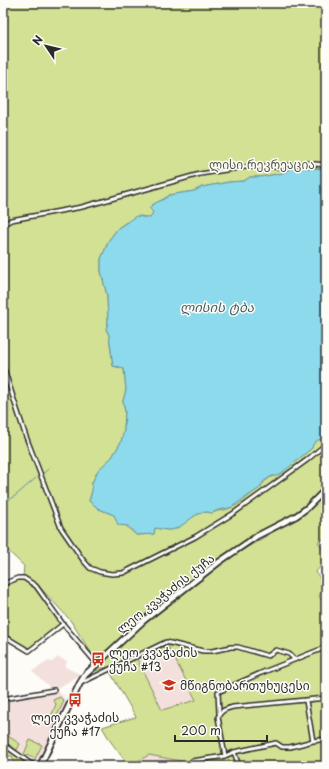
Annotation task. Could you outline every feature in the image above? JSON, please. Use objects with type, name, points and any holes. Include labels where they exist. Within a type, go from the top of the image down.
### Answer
[{"type":"main road","name":"ლეო კვაჭაძის ქუჩა","points":[[40,766],[85,675],[143,620],[219,562],[257,536],[296,516],[317,499],[326,489]]},
{"type":"main road","points":[[44,759],[45,766]]},
{"type":"street","points":[[3,225],[11,220],[82,207],[200,174],[245,167],[284,166],[304,163],[326,165]]},
{"type":"street","points":[[3,366],[25,434],[61,528],[87,565],[94,570],[104,573],[123,573],[195,537],[234,513],[307,460],[326,444]]},
{"type":"street","points":[[3,584],[18,578],[24,578],[36,586],[64,624],[97,664]]},
{"type":"street","points":[[3,638],[10,639],[29,651],[64,624]]},
{"type":"street","points":[[80,683],[166,642],[203,651],[238,647],[268,656],[276,650],[289,654],[294,660]]},
{"type":"street","points":[[225,756],[218,717],[220,713],[218,692],[326,646]]},
{"type":"street","points":[[3,699],[54,690]]},
{"type":"street","points":[[220,713],[233,707],[326,698]]},
{"type":"street","points":[[306,701],[313,741]]},
{"type":"street","points":[[188,766],[192,761],[225,756],[234,752],[276,743],[282,747],[290,747],[326,739]]},
{"type":"street","points":[[3,744],[36,766]]},
{"type":"street","points":[[234,752],[239,766]]},
{"type":"street","points":[[24,766],[30,763]]},
{"type":"shaded area","name":"მწიგნობართუხუცესი","points":[[167,644],[196,700],[162,711],[137,658]]},
{"type":"shaded area","points":[[58,657],[67,661],[65,667],[82,675],[53,690],[32,671],[49,661],[52,662]]},
{"type":"shaded area","points":[[59,692],[66,700],[67,704],[39,764],[36,760],[18,752],[3,742],[3,701]]},
{"type":"shaded area","points":[[149,755],[186,762],[185,766],[130,766]]},
{"type":"green space","name":"ლისი რეკრეაცია","points":[[3,3],[326,3],[326,169],[292,168],[283,173],[260,177],[250,177],[244,181],[202,187],[194,191],[169,195],[149,208],[154,212],[150,218],[140,216],[125,223],[118,228],[109,240],[101,259],[101,271],[107,296],[108,323],[106,329],[109,335],[113,366],[124,369],[126,390],[123,401],[125,412],[124,430],[121,442],[112,457],[98,471],[92,483],[92,491],[89,501],[99,509],[114,515],[136,535],[154,534],[155,528],[172,530],[202,513],[212,513],[237,505],[267,480],[277,475],[312,448],[315,442],[326,436],[326,486],[306,507],[295,515],[217,560],[191,582],[142,618],[99,659],[94,657],[70,620],[37,584],[23,576],[24,566],[3,546]]},
{"type":"green space","points":[[326,492],[326,538],[318,542],[326,557],[316,572],[325,586],[319,596],[324,605],[326,605],[326,766],[189,766],[193,759],[186,762],[149,755],[129,766],[102,727],[136,717],[107,667],[90,673],[141,625],[226,560],[298,517]],"holes":[[[167,644],[196,700],[162,710],[137,659]]]},
{"type":"green space","points":[[19,579],[25,581],[37,590],[59,621],[59,626],[29,649],[9,637],[3,636],[3,587]]},
{"type":"green space","points":[[166,646],[170,652],[155,659],[152,652]]},
{"type":"green space","points":[[60,697],[64,701],[53,724],[49,722],[56,704],[53,700]]},
{"type":"green space","points":[[73,701],[75,701],[50,754],[48,754]]},
{"type":"green space","points":[[8,736],[20,744],[17,750],[4,742]]},
{"type":"green space","points":[[30,740],[42,745],[35,759],[24,754]]},
{"type":"green space","points":[[3,745],[27,763],[15,766],[12,756],[3,757]]},
{"type":"water","name":"ლისის ტბა","points":[[292,168],[326,169],[326,436],[314,443],[312,448],[287,469],[277,476],[272,476],[264,481],[260,488],[230,508],[218,510],[212,513],[202,513],[175,529],[167,530],[155,528],[154,534],[136,535],[128,526],[118,525],[114,515],[99,509],[89,501],[92,491],[92,483],[98,470],[112,457],[121,442],[124,430],[125,412],[123,401],[126,390],[124,369],[113,366],[109,335],[106,329],[108,323],[107,296],[101,271],[101,259],[109,240],[118,228],[136,216],[150,218],[153,212],[149,208],[169,195],[194,191],[202,187],[244,181],[250,177],[260,177],[283,173]]},
{"type":"waterway","points":[[43,474],[50,467]]},
{"type":"waterway","points":[[3,503],[15,496],[36,478]]},
{"type":"place","name":"ლეო კვაჭაძის ქუჩა #13","points":[[98,659]]},
{"type":"place","name":"მწიგნობართუხუცესი","points":[[169,685]]},
{"type":"place","name":"ლეო კვაჭაძის ქუჩა #17","points":[[75,700]]}]
